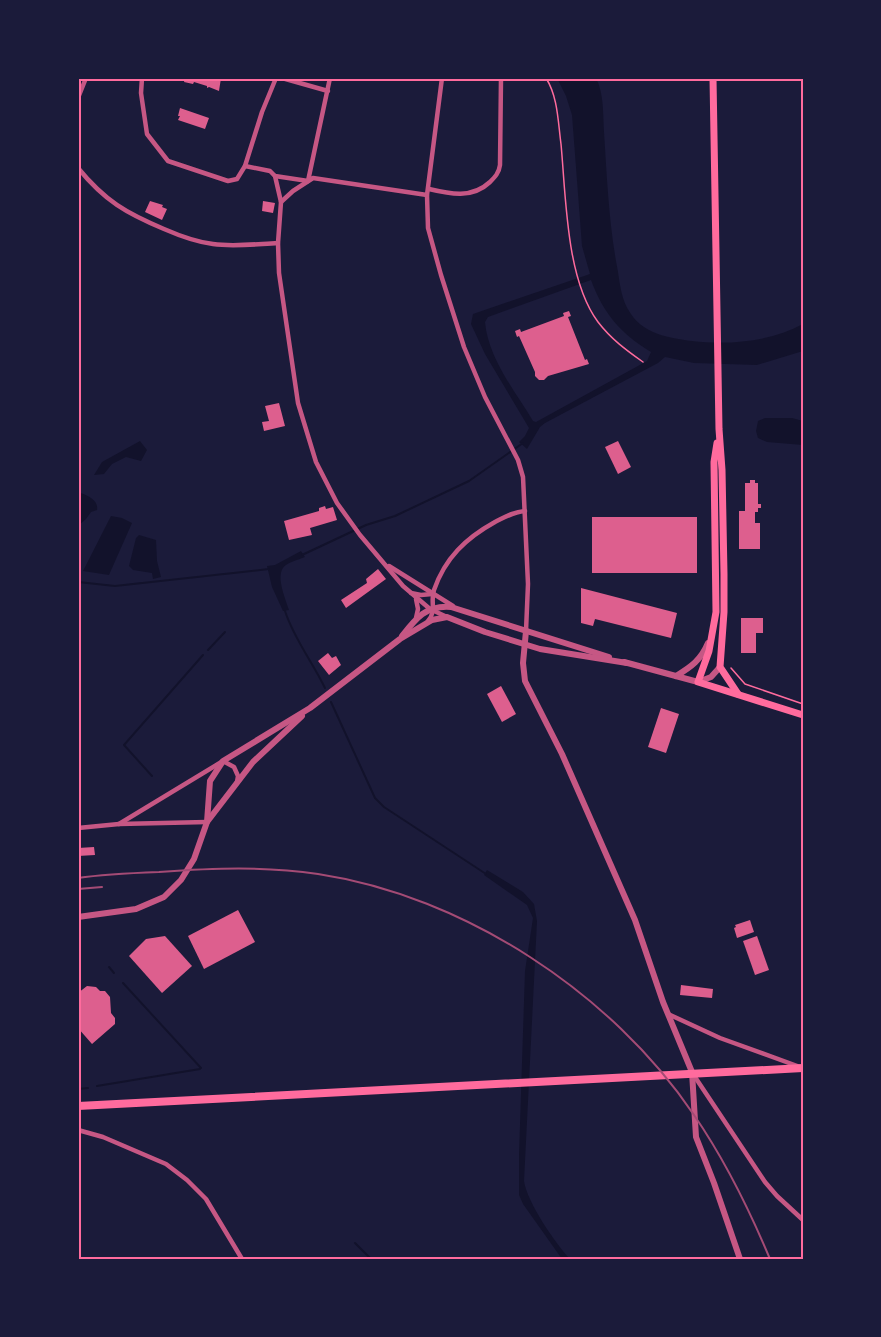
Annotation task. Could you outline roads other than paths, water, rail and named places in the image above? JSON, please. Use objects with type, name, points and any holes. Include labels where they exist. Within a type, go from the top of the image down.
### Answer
[{"type":"main road","points":[[713,78],[719,380],[719,429],[714,462],[719,537],[720,667],[738,694]]},
{"type":"main road","points":[[720,588],[709,651],[698,682],[803,715]]},
{"type":"main road","points":[[78,1106],[803,1068]]},
{"type":"street","points":[[78,98],[86,78]]},
{"type":"street","points":[[142,78],[141,93],[147,134],[168,161],[228,181],[237,179],[245,166],[261,112],[276,78]]},
{"type":"street","points":[[282,78],[328,91]]},
{"type":"street","points":[[308,181],[330,78]]},
{"type":"street","points":[[442,78],[427,195],[428,228],[459,333],[485,397],[518,460],[523,477],[528,584],[523,671],[529,691],[562,754],[622,886],[668,1014],[692,1072],[765,1182],[803,1220]]},
{"type":"street","points":[[429,189],[452,194],[468,194],[485,186],[497,174],[500,165],[501,78]]},
{"type":"street","points":[[245,166],[270,171],[275,176],[281,202],[278,243],[279,273],[298,403],[316,462],[337,503],[360,536],[416,599],[447,617],[524,645],[627,663]]},
{"type":"street","points":[[78,168],[108,200],[121,209],[175,234],[210,244],[278,243]]},
{"type":"street","points":[[275,176],[308,181]]},
{"type":"street","points":[[281,202],[293,190],[315,179],[427,195]]},
{"type":"street","points":[[428,622],[432,609],[432,594],[442,570],[462,544],[473,534],[513,512],[525,511]]},
{"type":"street","points":[[386,564],[458,609]]},
{"type":"street","points":[[408,591],[421,595],[432,594]]},
{"type":"street","points":[[416,599],[418,609],[416,618]]},
{"type":"street","points":[[400,639],[416,618],[432,609],[443,607],[458,609],[627,663],[698,682],[711,677],[720,667]]},
{"type":"street","points":[[119,824],[310,708],[357,675],[400,639],[428,622],[447,617]]},
{"type":"street","points":[[676,676],[702,657],[712,635]]},
{"type":"street","points":[[207,822],[253,762],[310,708]]},
{"type":"street","points":[[224,761],[234,767],[238,776],[237,782]]},
{"type":"street","points":[[78,917],[136,909],[164,897],[181,880],[192,864],[207,822],[210,781],[224,761]]},
{"type":"street","points":[[78,828],[119,824],[207,822]]},
{"type":"street","points":[[668,1014],[720,1038],[803,1068]]},
{"type":"street","points":[[692,1072],[696,1137],[740,1259]]},
{"type":"street","points":[[78,1130],[103,1137],[166,1164],[187,1180],[206,1199],[242,1259]]},
{"type":"waterway","points":[[302,555],[366,525],[395,516],[469,481],[523,443]]},
{"type":"waterway","points":[[78,582],[115,586],[269,569]]},
{"type":"waterway","points":[[285,611],[293,631],[325,688]]},
{"type":"waterway","points":[[208,650],[225,632]]},
{"type":"waterway","points":[[152,776],[124,745],[203,655]]},
{"type":"waterway","points":[[331,702],[375,798],[384,807],[486,874]]},
{"type":"waterway","points":[[109,967],[114,973]]},
{"type":"waterway","points":[[123,983],[201,1068]]},
{"type":"waterway","points":[[97,1086],[200,1069]]},
{"type":"waterway","points":[[78,1089],[88,1088]]},
{"type":"waterway","points":[[355,1243],[371,1259]]},
{"type":"railway","points":[[78,878],[219,869],[298,871],[373,886],[427,904],[480,928],[530,957],[577,991],[621,1029],[660,1071],[694,1115],[716,1149],[745,1203],[770,1259]]},
{"type":"railway","points":[[78,889],[102,887]]}]
